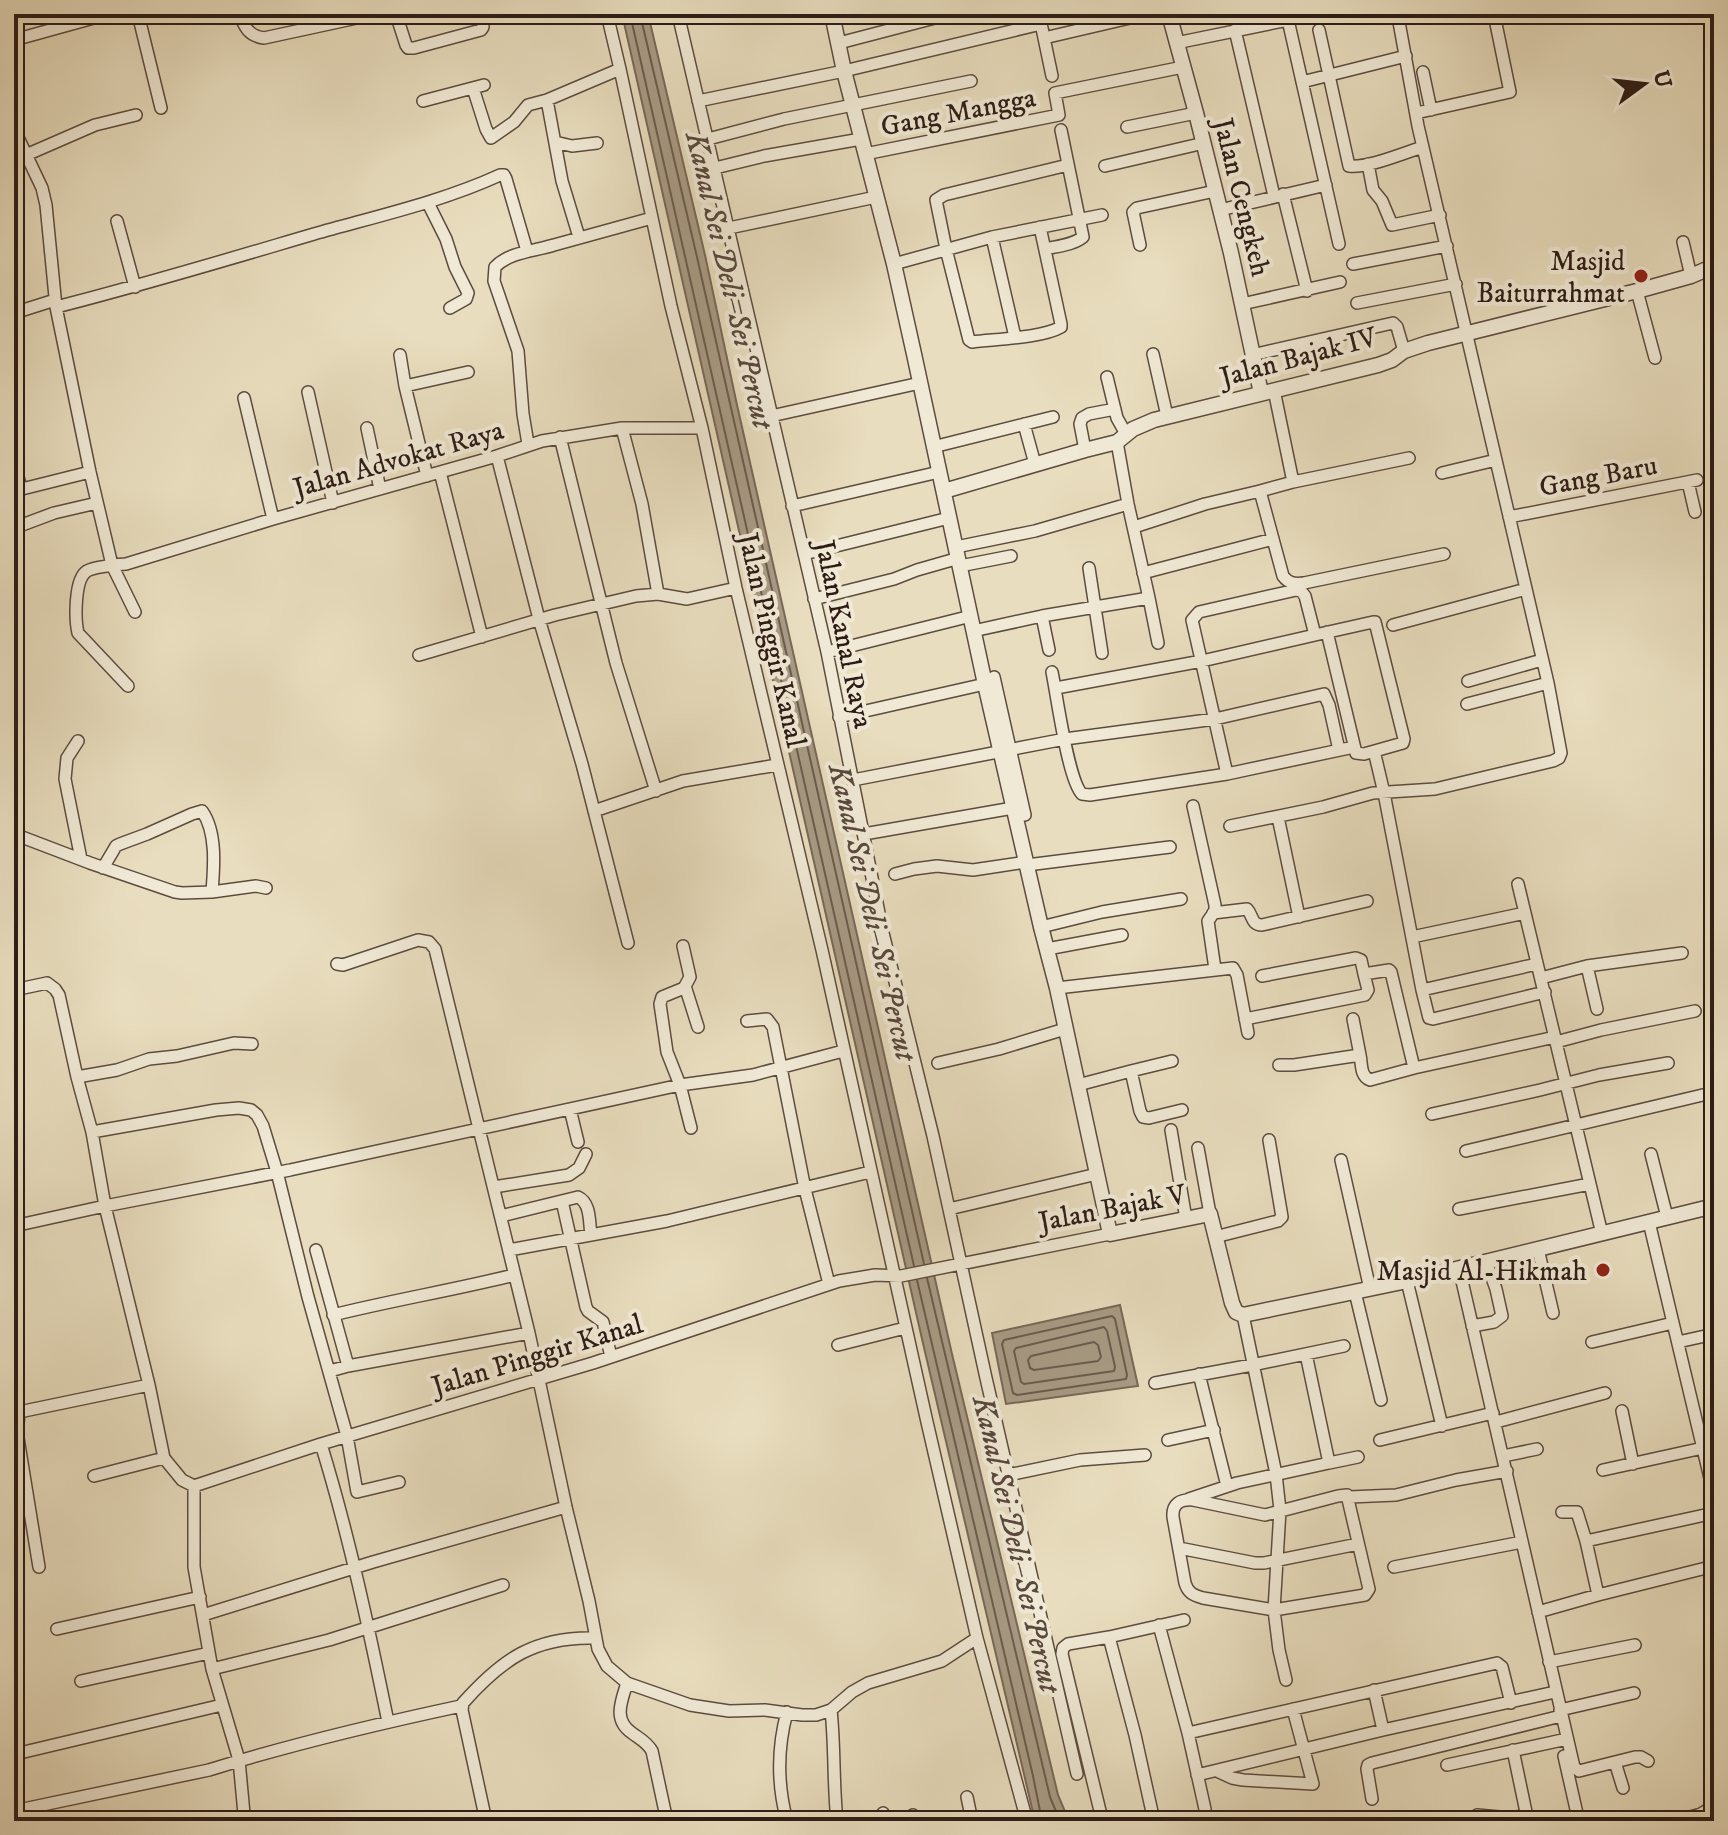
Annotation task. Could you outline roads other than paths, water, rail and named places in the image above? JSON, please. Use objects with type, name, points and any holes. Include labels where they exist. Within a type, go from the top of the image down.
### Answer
[{"type":"street","points":[[138,14],[161,108]]},
{"type":"street","points":[[240,14],[249,33],[264,38],[375,14]]},
{"type":"street","points":[[396,14],[406,45],[414,48],[481,30],[482,14]]},
{"type":"street","name":"Jalan Pinggir Kanal","points":[[607,14],[671,306],[819,936],[870,1172],[898,1276],[905,1328],[977,1638],[1027,1821]]},
{"type":"street","points":[[832,14],[894,264],[973,631],[990,680],[1027,863],[1110,1234]]},
{"type":"street","points":[[839,43],[927,17],[950,14]]},
{"type":"street","points":[[1044,38],[1147,14]]},
{"type":"street","name":"Jalan Cengkeh","points":[[1169,14],[1204,143],[1252,355],[1268,392]]},
{"type":"street","points":[[1176,43],[1308,14]]},
{"type":"street","points":[[1416,113],[1510,92],[1494,14]]},
{"type":"street","points":[[14,40],[100,15]]},
{"type":"street","name":"Jalan Kanal Raya","points":[[682,15],[698,101],[827,652],[893,974],[949,1209],[958,1265]]},
{"type":"street","points":[[698,101],[844,71],[1040,19],[1052,76]]},
{"type":"street","points":[[1288,20],[1339,244]]},
{"type":"street","points":[[1230,826],[1345,802],[1367,794],[1435,789],[1558,759],[1561,753],[1548,683],[1423,147],[1399,22]]},
{"type":"street","points":[[1235,30],[1307,291]]},
{"type":"street","points":[[1319,30],[1348,165],[1368,164],[1423,147]]},
{"type":"street","points":[[1302,82],[1406,56]]},
{"type":"street","name":"Gang Mangga","points":[[715,168],[764,156],[863,146],[1059,115],[1055,93],[1183,67]]},
{"type":"street","points":[[423,101],[479,87],[486,129],[491,138],[514,122],[526,107],[620,69]]},
{"type":"street","points":[[1423,72],[1431,110]]},
{"type":"street","points":[[708,139],[784,119],[971,81]]},
{"type":"street","points":[[547,100],[562,181],[579,237]]},
{"type":"street","points":[[1127,127],[1196,113]]},
{"type":"street","points":[[26,155],[95,125],[136,115]]},
{"type":"street","points":[[14,129],[42,188],[56,304],[90,472],[112,565],[135,612]]},
{"type":"street","points":[[1045,249],[1082,240],[1083,235],[1061,130]]},
{"type":"street","points":[[555,142],[572,146],[597,143]]},
{"type":"street","points":[[1105,166],[1204,143]]},
{"type":"street","points":[[1368,164],[1373,190],[1382,201],[1392,225],[1440,215]]},
{"type":"street","points":[[1040,227],[1061,327],[1037,335],[972,342],[946,249],[937,198],[1068,165]]},
{"type":"street","points":[[14,313],[135,287],[428,203],[500,175],[504,175],[527,251]]},
{"type":"street","points":[[1220,210],[1326,185]]},
{"type":"street","points":[[1140,245],[1133,212],[1137,208],[1215,191]]},
{"type":"street","points":[[729,228],[876,197]]},
{"type":"street","points":[[428,203],[468,293],[466,299],[450,308]]},
{"type":"street","points":[[894,264],[992,237],[1102,215]]},
{"type":"street","points":[[528,444],[518,351],[494,281],[495,267],[500,261],[527,251],[652,218]]},
{"type":"street","points":[[117,221],[135,287]]},
{"type":"street","points":[[992,237],[1015,337]]},
{"type":"street","points":[[1683,242],[1691,276]]},
{"type":"street","points":[[1353,264],[1447,246]]},
{"type":"street","name":"Jalan Bajak IV","points":[[944,491],[1122,438],[1142,425],[1167,416],[1378,365],[1404,351],[1637,291],[1691,276],[1714,266]]},
{"type":"street","points":[[1242,304],[1340,282]]},
{"type":"street","points":[[1357,303],[1456,284]]},
{"type":"street","points":[[1637,291],[1655,358]]},
{"type":"street","points":[[1252,355],[1393,323],[1404,351]]},
{"type":"street","points":[[1153,354],[1167,416]]},
{"type":"street","points":[[400,355],[427,476]]},
{"type":"street","points":[[405,386],[468,372]]},
{"type":"street","points":[[1107,377],[1122,438],[1128,504],[1158,643]]},
{"type":"street","points":[[771,416],[920,383]]},
{"type":"street","points":[[308,392],[333,503]]},
{"type":"street","points":[[1268,392],[1293,482]]},
{"type":"street","points":[[244,398],[273,519]]},
{"type":"street","points":[[1085,450],[1080,424],[1082,418],[1115,409]]},
{"type":"street","points":[[933,447],[1053,417]]},
{"type":"street","points":[[1024,424],[1035,464]]},
{"type":"street","points":[[367,428],[380,489]]},
{"type":"street","points":[[622,428],[642,504],[658,594]]},
{"type":"street","name":"Jalan Advokat Raya","points":[[128,686],[78,633],[77,599],[84,573],[88,570],[126,564],[497,456],[528,444],[622,428],[702,428]]},
{"type":"street","points":[[560,437],[616,663],[656,791]]},
{"type":"street","points":[[497,456],[628,943]]},
{"type":"street","points":[[1134,527],[1205,504],[1409,458]]},
{"type":"street","points":[[1442,473],[1496,460]]},
{"type":"street","points":[[14,462],[17,490],[90,472]]},
{"type":"street","points":[[440,472],[482,637]]},
{"type":"street","points":[[792,506],[939,472]]},
{"type":"street","name":"Gang Baru","points":[[1509,517],[1692,481],[1695,512]]},
{"type":"street","points":[[1260,491],[1283,576],[1292,584],[1444,554]]},
{"type":"street","points":[[14,528],[54,513],[97,503]]},
{"type":"street","points":[[814,599],[894,579],[1035,531],[1128,504]]},
{"type":"street","points":[[804,554],[949,518]]},
{"type":"street","points":[[1143,573],[1273,539]]},
{"type":"street","points":[[958,557],[1011,556]]},
{"type":"street","points":[[1089,568],[1102,653]]},
{"type":"street","points":[[419,655],[539,619],[636,596],[658,594],[687,599],[736,588]]},
{"type":"street","points":[[1393,625],[1526,589]]},
{"type":"street","points":[[1227,774],[1192,624],[1195,614],[1254,598],[1301,591],[1315,635]]},
{"type":"street","points":[[973,631],[1149,598]]},
{"type":"street","points":[[827,652],[971,616]]},
{"type":"street","points":[[1042,616],[1049,650]]},
{"type":"street","points":[[1056,688],[1202,661],[1327,632],[1373,622],[1376,623],[1404,739],[1400,744],[1357,754],[1327,632]]},
{"type":"street","points":[[1468,681],[1542,660]]},
{"type":"street","points":[[1052,672],[1076,785],[1086,795],[1227,774],[1354,747]]},
{"type":"street","points":[[839,717],[990,680]]},
{"type":"street","points":[[1467,704],[1548,683]]},
{"type":"street","points":[[853,780],[1065,739],[1215,719],[1324,694],[1339,750]]},
{"type":"street","points":[[78,741],[67,758],[65,779],[81,859]]},
{"type":"street","points":[[1375,755],[1422,990],[1431,1019],[1545,992]]},
{"type":"street","points":[[594,811],[683,781],[777,765]]},
{"type":"street","points":[[1193,806],[1215,905],[1215,911],[1208,921],[1215,969]]},
{"type":"street","points":[[103,868],[116,846],[202,811],[207,818],[213,850],[212,892]]},
{"type":"street","points":[[864,834],[1019,812]]},
{"type":"street","points":[[1278,817],[1299,917]]},
{"type":"street","points":[[14,834],[175,892],[212,892],[256,886],[266,888]]},
{"type":"street","points":[[895,874],[937,866],[979,870],[1170,847]]},
{"type":"street","points":[[1518,884],[1602,1234]]},
{"type":"street","points":[[1041,927],[1102,912],[1181,899]]},
{"type":"street","points":[[1213,913],[1247,909],[1258,925],[1367,901]]},
{"type":"street","points":[[1412,937],[1525,913]]},
{"type":"street","points":[[1047,949],[1122,935]]},
{"type":"street","points":[[337,964],[343,965],[418,940],[426,941],[435,949],[529,1333],[603,1661],[627,1683],[662,1697],[714,1710],[816,1715],[831,1710],[868,1683],[942,1661],[977,1638]]},
{"type":"street","points":[[683,946],[690,977],[685,986],[662,997],[660,1004],[667,1052],[680,1085],[691,1128]]},
{"type":"street","points":[[1541,978],[1587,966],[1682,953]]},
{"type":"street","points":[[1245,1019],[1365,995],[1368,990],[1361,960],[1356,958],[1262,976]]},
{"type":"street","points":[[1422,990],[1537,964]]},
{"type":"street","points":[[1587,966],[1597,1009]]},
{"type":"street","points":[[1057,988],[1230,968],[1235,970],[1248,1033]]},
{"type":"street","points":[[1364,974],[1385,969],[1391,972],[1414,1068]]},
{"type":"street","points":[[14,990],[47,983],[58,992],[164,1458],[182,1480],[194,1486],[194,1567],[212,1669],[239,1760],[244,1814],[241,1821]]},
{"type":"street","points":[[685,986],[698,1027]]},
{"type":"street","points":[[1353,1019],[1363,1074],[1370,1080],[1414,1068],[1695,1011]]},
{"type":"street","points":[[747,1021],[764,1018],[773,1027],[805,1189],[829,1284]]},
{"type":"street","points":[[938,1063],[1065,1029]]},
{"type":"street","points":[[77,1077],[234,1043],[252,1044]]},
{"type":"street","points":[[14,1226],[680,1085],[753,1075],[843,1051]]},
{"type":"street","points":[[1279,1065],[1360,1055]]},
{"type":"street","points":[[1078,1085],[1172,1061]]},
{"type":"street","points":[[1432,1114],[1599,1075],[1668,1063]]},
{"type":"street","points":[[1131,1071],[1143,1117],[1182,1110]]},
{"type":"street","points":[[1466,1151],[1707,1094]]},
{"type":"street","points":[[92,1132],[216,1110],[239,1108],[251,1110],[257,1115],[277,1172],[330,1371],[347,1436],[357,1492],[399,1482]]},
{"type":"street","points":[[570,1109],[578,1142]]},
{"type":"street","points":[[1171,1130],[1186,1219]]},
{"type":"street","points":[[1215,1237],[1278,1221],[1282,1217],[1269,1140]]},
{"type":"street","points":[[1198,1148],[1210,1214]]},
{"type":"street","points":[[494,1187],[569,1175],[579,1168],[586,1154]]},
{"type":"street","points":[[1651,1154],[1667,1217]]},
{"type":"street","points":[[1341,1160],[1381,1400]]},
{"type":"street","points":[[509,1250],[667,1221],[870,1172]]},
{"type":"street","points":[[949,1209],[1097,1174]]},
{"type":"street","points":[[1459,1209],[1590,1184]]},
{"type":"street","points":[[501,1216],[578,1197],[587,1207],[591,1235]]},
{"type":"street","points":[[562,1201],[586,1307],[603,1322],[611,1357]]},
{"type":"street","points":[[1286,1680],[1274,1610],[1280,1510],[1276,1474],[1243,1315],[1407,1281],[1714,1206]]},
{"type":"street","name":"Jalan Bajak V","points":[[898,1276],[1210,1214],[1232,1303],[1236,1312],[1243,1315]]},
{"type":"street","points":[[1649,1222],[1714,1495]]},
{"type":"street","points":[[1538,1249],[1553,1313]]},
{"type":"street","points":[[316,1250],[348,1366]]},
{"type":"street","points":[[1472,1326],[1494,1322],[1502,1316],[1486,1261]]},
{"type":"street","points":[[958,1265],[1077,1774]]},
{"type":"street","points":[[1459,1268],[1561,1713],[1578,1818]]},
{"type":"street","points":[[333,1315],[514,1275]]},
{"type":"street","name":"Jalan Pinggir Kanal","points":[[194,1486],[321,1444],[611,1357],[829,1284],[875,1275],[898,1276]]},
{"type":"street","points":[[1407,1281],[1442,1426]]},
{"type":"street","points":[[1592,1342],[1673,1323]]},
{"type":"street","points":[[838,1345],[905,1328]]},
{"type":"street","points":[[330,1371],[529,1333]]},
{"type":"street","points":[[1678,1342],[1714,1334]]},
{"type":"street","points":[[1155,1383],[1344,1346]]},
{"type":"street","points":[[1306,1354],[1329,1463]]},
{"type":"street","points":[[1199,1374],[1227,1486]]},
{"type":"street","points":[[39,1567],[17,1432],[19,1414],[149,1385]]},
{"type":"street","points":[[1380,1440],[1605,1393]]},
{"type":"street","points":[[1622,1411],[1633,1464]]},
{"type":"street","points":[[1168,1440],[1214,1430]]},
{"type":"street","points":[[321,1444],[338,1498],[388,1722]]},
{"type":"street","points":[[1603,1470],[1703,1448]]},
{"type":"street","points":[[1503,1456],[1537,1449]]},
{"type":"street","points":[[1008,1475],[1080,1460],[1145,1455]]},
{"type":"street","points":[[1349,1497],[1369,1589],[1367,1594],[1274,1610],[1203,1598],[1188,1591],[1173,1508],[1177,1503],[1227,1486],[1358,1457]]},
{"type":"street","points":[[94,1476],[164,1458]]},
{"type":"street","points":[[1187,1499],[1271,1514],[1338,1496],[1396,1495],[1507,1471]]},
{"type":"street","points":[[203,1615],[566,1507]]},
{"type":"street","points":[[1562,1512],[1577,1512],[1598,1595]]},
{"type":"street","points":[[1586,1541],[1714,1513]]},
{"type":"street","points":[[1394,1567],[1522,1542]]},
{"type":"street","points":[[1179,1548],[1255,1563],[1358,1544]]},
{"type":"street","points":[[1538,1612],[1714,1566]]},
{"type":"street","points":[[212,1669],[329,1640],[503,1585]]},
{"type":"street","points":[[57,1629],[200,1597]]},
{"type":"street","points":[[1101,1815],[1063,1648],[1068,1644],[1184,1620]]},
{"type":"street","points":[[1159,1625],[1188,1733],[1205,1815],[1184,1821]]},
{"type":"street","points":[[1109,1637],[1154,1821]]},
{"type":"street","points":[[14,1811],[209,1770],[388,1722],[461,1706],[496,1670],[521,1652],[559,1639],[596,1638]]},
{"type":"street","points":[[1549,1662],[1635,1645]]},
{"type":"street","points":[[81,1681],[209,1653]]},
{"type":"street","points":[[1188,1733],[1497,1663],[1502,1667],[1511,1703]]},
{"type":"street","points":[[627,1683],[619,1711],[620,1720],[652,1751],[667,1821]]},
{"type":"street","points":[[1374,1690],[1383,1730]]},
{"type":"street","points":[[1197,1775],[1555,1692]]},
{"type":"street","points":[[1372,1799],[1367,1769],[1372,1763],[1634,1693]]},
{"type":"street","points":[[24,1752],[222,1705]]},
{"type":"street","points":[[461,1706],[486,1821]]},
{"type":"street","points":[[1217,1771],[1243,1780],[1313,1784],[1293,1709]]},
{"type":"street","points":[[831,1710],[837,1821]]},
{"type":"street","points":[[787,1712],[780,1745],[779,1774],[787,1821]]},
{"type":"street","points":[[1447,1765],[1563,1739]]},
{"type":"street","points":[[1563,1739],[1576,1770],[1638,1756],[1648,1761]]},
{"type":"street","points":[[1477,1815],[1511,1818],[1525,1815],[1513,1750]]},
{"type":"street","points":[[1615,1762],[1623,1788]]},
{"type":"street","points":[[967,1797],[972,1821]]},
{"type":"street","points":[[1676,1821],[1701,1814],[1714,1806]]},
{"type":"water","points":[[622,14],[648,14],[952,1354],[1058,1795],[1069,1821],[1035,1821],[922,1339]]},
{"type":"water","points":[[1120,1305],[1138,1386],[1006,1404],[992,1333]]},
{"type":"place","name":"Masjid Baiturrahmat","points":[[1641,276]]},
{"type":"place","name":"Masjid Al-Hikmah","points":[[1603,1270]]},
{"type":"water label","name":"Kanal Sei Deli–Sei Percut","points":[[730,280]]},
{"type":"water label","name":"Kanal Sei Deli–Sei Percut","points":[[873,912]]},
{"type":"water label","name":"Kanal Sei Deli–Sei Percut","points":[[1017,1544]]}]
